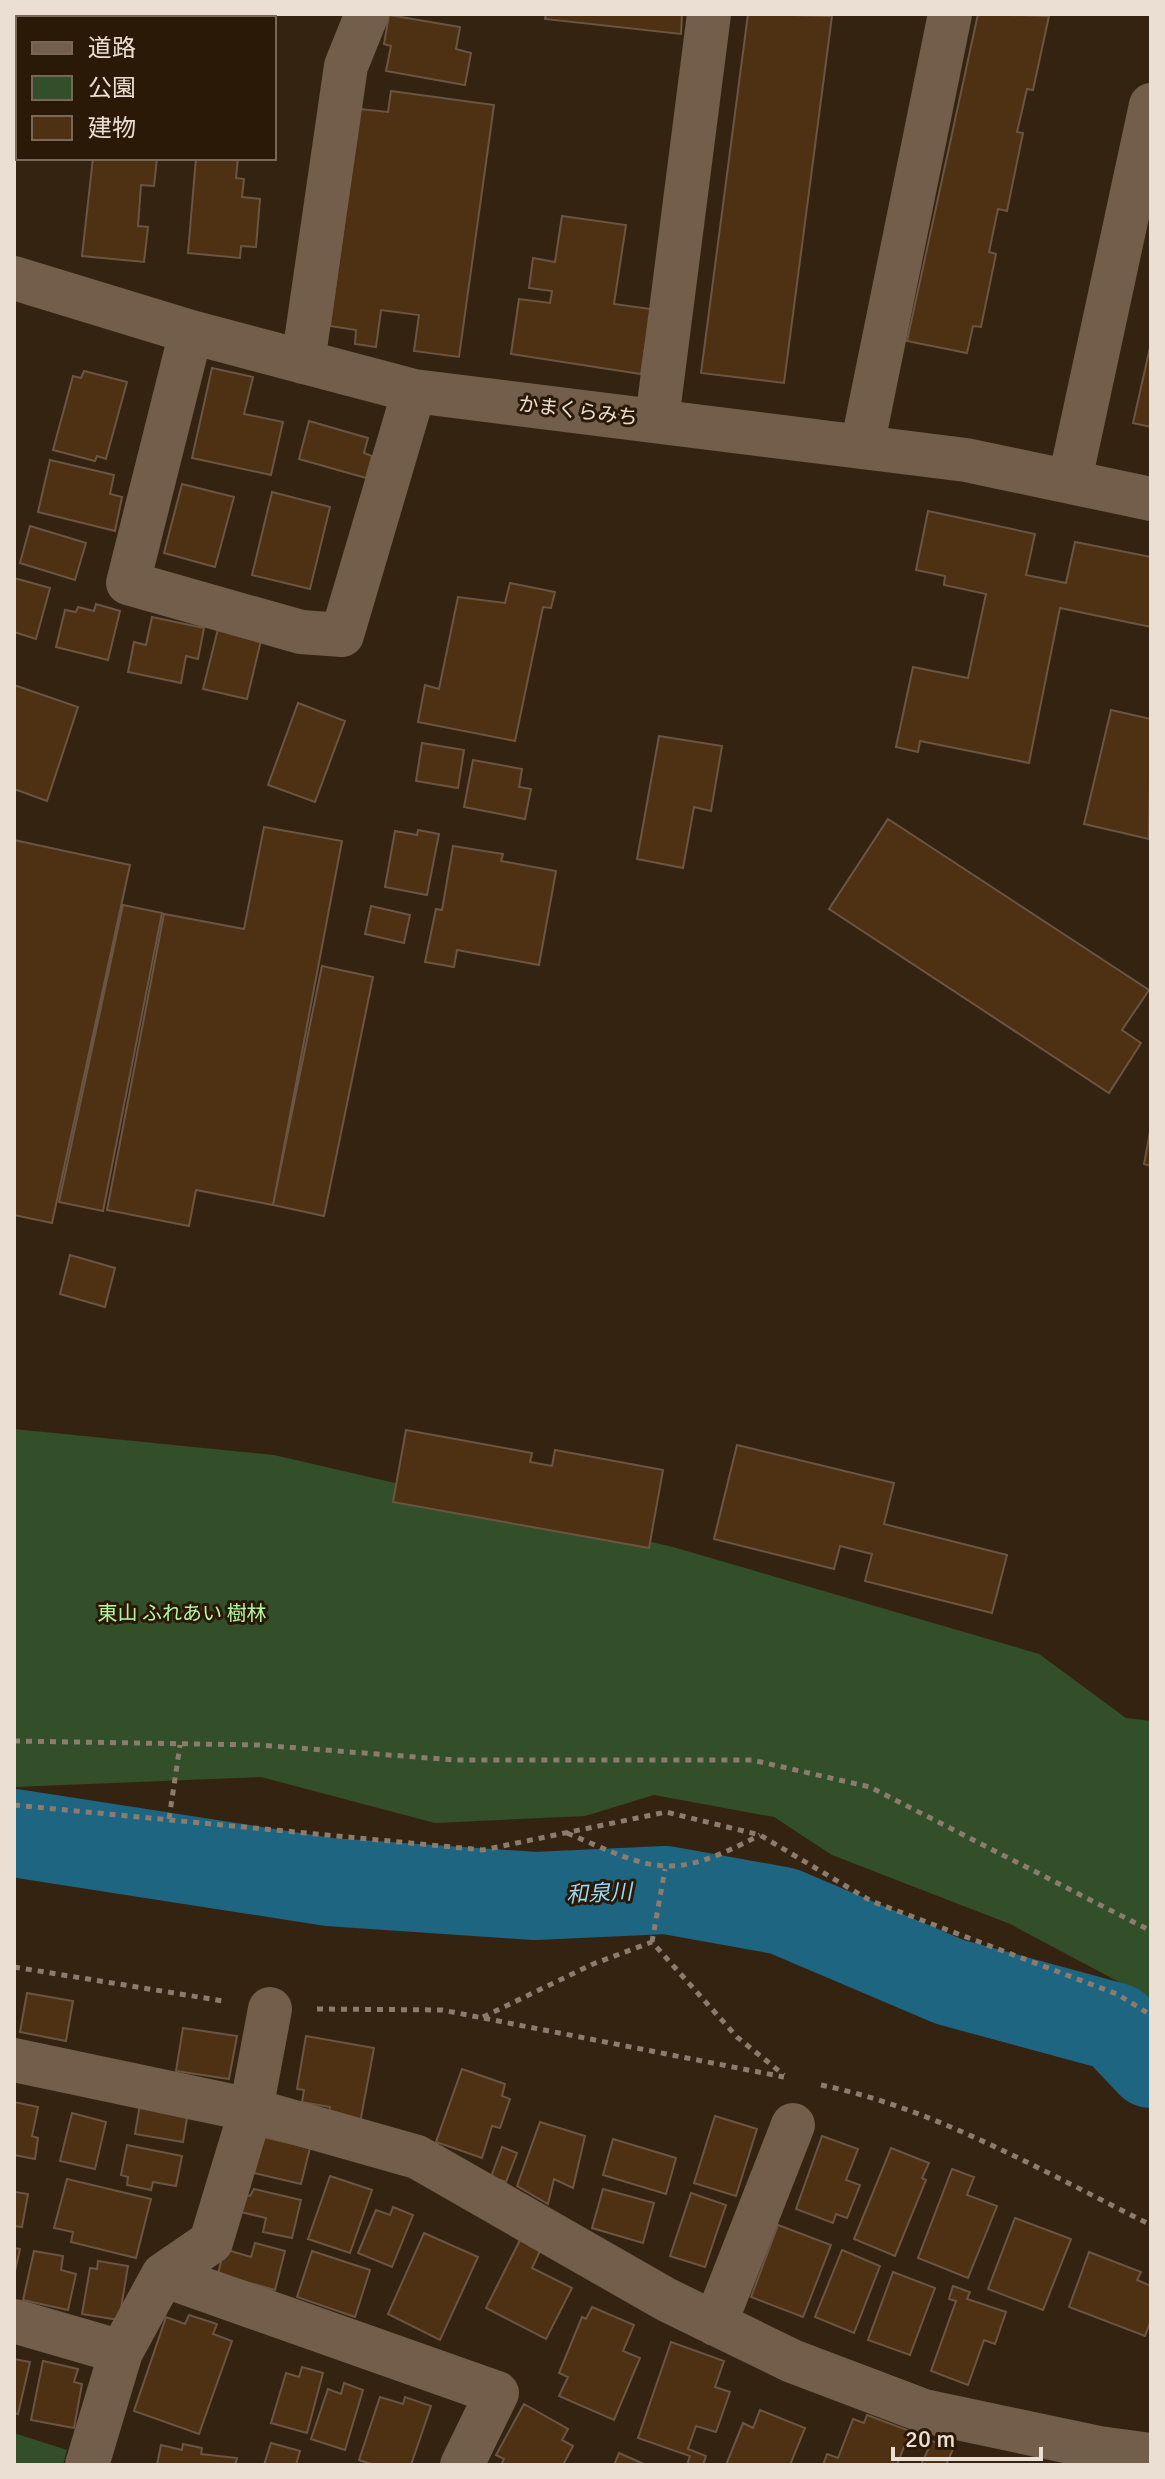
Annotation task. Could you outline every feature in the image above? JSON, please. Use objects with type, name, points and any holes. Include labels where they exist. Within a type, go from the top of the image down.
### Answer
[{"type":"street","points":[[303,362],[346,66],[367,14]]},
{"type":"street","points":[[657,420],[709,14]]},
{"type":"street","points":[[862,447],[950,14]]},
{"type":"street","points":[[1070,480],[1151,105]]},
{"type":"street","name":"かまくらみち","points":[[14,278],[191,332],[414,391],[966,460],[1151,499]]},
{"type":"street","points":[[191,332],[128,583],[301,632],[342,635],[414,391]]},
{"type":"street","points":[[87,2465],[121,2352],[163,2275],[211,2242],[251,2110],[270,2009]]},
{"type":"street","points":[[14,2060],[251,2110],[417,2157],[715,2324],[792,2361],[924,2411],[1127,2457]]},
{"type":"street","points":[[715,2324],[793,2125]]},
{"type":"street","points":[[163,2275],[497,2393],[462,2465]]},
{"type":"street","points":[[14,2321],[121,2352]]},
{"type":"path","points":[[14,1741],[259,1745],[455,1760],[752,1760],[870,1787],[1151,1931]]},
{"type":"path","points":[[169,1820],[180,1745]]},
{"type":"path","points":[[14,1805],[483,1850],[666,1812],[760,1835],[871,1901],[1117,1994],[1151,2015]]},
{"type":"path","points":[[567,1832],[637,1863],[665,1869],[719,1857],[760,1835]]},
{"type":"path","points":[[652,1942],[665,1869]]},
{"type":"path","points":[[482,2018],[593,1964],[652,1942]]},
{"type":"path","points":[[14,1967],[270,2009],[442,2010],[787,2078],[737,2037],[652,1942]]},
{"type":"path","points":[[813,2083],[851,2091],[975,2139],[1151,2225]]},
{"type":"green space","name":"東山 ふれあい 樹林","points":[[14,1429],[274,1455],[673,1547],[1039,1654],[1126,1718],[1151,1721],[1151,1999],[1010,1924],[832,1855],[774,1817],[654,1795],[585,1816],[435,1823],[261,1777],[14,1787]]},
{"type":"green space","points":[[14,2433],[67,2450],[63,2465],[14,2465]]},
{"type":"building","points":[[546,14],[682,14],[681,34],[545,19]]},
{"type":"building","points":[[748,14],[832,16],[784,383],[701,373]]},
{"type":"building","points":[[978,14],[1049,16],[1033,90],[1027,89],[1017,132],[1023,133],[1007,211],[998,209],[989,252],[996,254],[981,327],[973,326],[967,353],[907,341]]},
{"type":"building","points":[[389,15],[460,27],[456,49],[471,53],[465,85],[386,71],[391,46],[384,44]]},
{"type":"building","points":[[391,91],[494,105],[459,357],[414,351],[419,315],[381,310],[376,347],[355,344],[356,330],[330,326],[360,109],[388,112]]},
{"type":"building","points":[[93,160],[157,160],[154,186],[141,185],[138,226],[148,227],[144,262],[82,256]]},
{"type":"building","points":[[196,160],[238,160],[236,178],[244,179],[242,197],[260,199],[256,247],[241,246],[240,258],[188,253]]},
{"type":"building","points":[[562,216],[626,225],[614,304],[651,309],[641,374],[511,354],[519,299],[550,303],[552,291],[529,288],[533,258],[555,262]]},
{"type":"building","points":[[1151,343],[1151,427],[1133,423]]},
{"type":"building","points":[[212,368],[253,377],[244,414],[283,422],[271,475],[192,458]]},
{"type":"building","points":[[84,371],[127,382],[106,459],[97,456],[95,461],[53,450],[73,376],[81,378]]},
{"type":"building","points":[[309,421],[368,438],[364,453],[372,456],[366,478],[299,459]]},
{"type":"building","points":[[50,460],[114,475],[110,494],[122,497],[115,531],[38,512]]},
{"type":"building","points":[[182,484],[234,497],[215,567],[164,553]]},
{"type":"building","points":[[272,492],[330,507],[310,589],[252,575]]},
{"type":"building","points":[[928,511],[1035,534],[1026,575],[1066,583],[1075,542],[1151,557],[1151,627],[1060,608],[1029,763],[920,741],[918,752],[896,747],[913,667],[968,678],[986,594],[944,585],[945,576],[916,570]]},
{"type":"building","points":[[30,526],[86,543],[75,580],[20,563]]},
{"type":"building","points":[[14,578],[50,588],[36,639],[14,632]]},
{"type":"building","points":[[510,583],[555,592],[551,608],[543,607],[515,741],[418,722],[425,685],[439,689],[458,597],[505,603]]},
{"type":"building","points":[[96,604],[120,611],[108,660],[56,647],[65,610],[76,612],[78,607],[94,611]]},
{"type":"building","points":[[152,617],[204,628],[198,659],[186,656],[181,683],[128,672],[134,642],[146,645]]},
{"type":"building","points":[[219,625],[262,636],[247,699],[203,689]]},
{"type":"building","points":[[14,685],[78,707],[47,801],[14,789]]},
{"type":"building","points":[[298,703],[345,721],[315,802],[268,785]]},
{"type":"building","points":[[1111,710],[1151,719],[1149,839],[1084,824]]},
{"type":"building","points":[[659,736],[722,746],[711,811],[694,807],[683,868],[637,859]]},
{"type":"building","points":[[422,743],[464,750],[458,788],[416,781]]},
{"type":"building","points":[[473,760],[522,769],[519,787],[531,789],[525,819],[464,807]]},
{"type":"building","points":[[888,819],[1149,990],[1122,1030],[1141,1043],[1109,1093],[829,909]]},
{"type":"building","points":[[264,827],[342,841],[273,1205],[196,1190],[189,1226],[107,1210],[164,914],[244,929]]},
{"type":"building","points":[[418,830],[439,834],[427,895],[385,887],[395,831],[417,835]]},
{"type":"building","points":[[14,840],[130,865],[52,1223],[14,1215]]},
{"type":"building","points":[[453,846],[503,854],[501,861],[556,871],[539,965],[457,950],[454,967],[425,962],[436,909],[442,910]]},
{"type":"building","points":[[123,905],[162,913],[103,1211],[59,1202]]},
{"type":"building","points":[[371,906],[410,915],[404,943],[365,934]]},
{"type":"building","points":[[322,966],[373,977],[324,1216],[273,1205]]},
{"type":"building","points":[[1151,1127],[1151,1166],[1144,1164]]},
{"type":"building","points":[[70,1255],[115,1268],[105,1307],[60,1294]]},
{"type":"building","points":[[406,1430],[532,1453],[530,1462],[552,1466],[555,1450],[663,1470],[649,1548],[393,1502]]},
{"type":"building","points":[[737,1445],[894,1483],[884,1524],[1007,1555],[992,1613],[865,1581],[872,1554],[840,1546],[834,1569],[714,1539]]},
{"type":"building","points":[[27,1993],[73,2001],[66,2041],[20,2032]]},
{"type":"building","points":[[183,2028],[237,2036],[229,2079],[176,2071]]},
{"type":"building","points":[[306,2036],[374,2048],[360,2123],[328,2117],[330,2107],[302,2102],[304,2090],[297,2089]]},
{"type":"building","points":[[462,2069],[505,2084],[502,2096],[510,2099],[500,2128],[492,2126],[482,2158],[436,2142]]},
{"type":"building","points":[[14,2102],[38,2107],[32,2136],[38,2138],[35,2159],[14,2155]]},
{"type":"building","points":[[140,2104],[188,2112],[183,2142],[135,2134]]},
{"type":"building","points":[[72,2113],[106,2122],[95,2169],[60,2161]]},
{"type":"building","points":[[715,2116],[757,2129],[736,2196],[694,2183]]},
{"type":"building","points":[[540,2122],[585,2136],[573,2188],[554,2179],[548,2204],[517,2186]]},
{"type":"building","points":[[822,2136],[858,2149],[846,2180],[860,2185],[847,2218],[836,2214],[833,2223],[796,2209]]},
{"type":"building","points":[[263,2137],[310,2148],[301,2184],[254,2173]]},
{"type":"building","points":[[613,2139],[676,2158],[666,2194],[603,2175]]},
{"type":"building","points":[[127,2145],[182,2156],[176,2186],[153,2182],[151,2190],[127,2185],[128,2177],[121,2175]]},
{"type":"building","points":[[502,2147],[517,2153],[506,2182],[491,2177]]},
{"type":"building","points":[[891,2148],[929,2163],[922,2178],[926,2180],[895,2256],[854,2239]]},
{"type":"building","points":[[952,2169],[974,2177],[967,2195],[997,2206],[968,2278],[918,2258]]},
{"type":"building","points":[[330,2176],[372,2190],[350,2253],[308,2239]]},
{"type":"building","points":[[67,2179],[151,2199],[136,2258],[71,2242],[73,2232],[54,2228]]},
{"type":"building","points":[[14,2180],[15,2192],[28,2194],[22,2227],[14,2226]]},
{"type":"building","points":[[254,2189],[301,2200],[292,2238],[263,2232],[266,2218],[241,2212],[245,2195],[250,2196]]},
{"type":"building","points":[[603,2189],[654,2203],[643,2243],[592,2228]]},
{"type":"building","points":[[691,2193],[726,2205],[705,2267],[670,2256]]},
{"type":"building","points":[[393,2207],[413,2215],[392,2267],[358,2253],[376,2210],[390,2215]]},
{"type":"building","points":[[1015,2218],[1071,2239],[1043,2310],[988,2289]]},
{"type":"building","points":[[778,2225],[831,2245],[803,2317],[751,2297]]},
{"type":"building","points":[[424,2233],[478,2257],[440,2340],[388,2314]]},
{"type":"building","points":[[521,2238],[541,2249],[532,2268],[572,2288],[546,2339],[486,2308]]},
{"type":"building","points":[[255,2243],[285,2251],[275,2290],[218,2274],[224,2249],[251,2257]]},
{"type":"building","points":[[14,2248],[20,2249],[14,2275]]},
{"type":"building","points":[[842,2250],[880,2266],[854,2333],[815,2317]]},
{"type":"building","points":[[34,2251],[63,2256],[61,2270],[76,2274],[68,2310],[23,2300]]},
{"type":"building","points":[[312,2251],[370,2270],[355,2317],[297,2297]]},
{"type":"building","points":[[1089,2252],[1141,2272],[1137,2280],[1151,2286],[1151,2320],[1145,2336],[1069,2307]]},
{"type":"building","points":[[98,2261],[128,2266],[119,2320],[82,2314],[90,2268],[97,2269]]},
{"type":"building","points":[[893,2272],[935,2288],[910,2355],[868,2340]]},
{"type":"building","points":[[953,2286],[970,2292],[967,2299],[1006,2312],[995,2344],[984,2340],[968,2385],[931,2371],[956,2301],[949,2299]]},
{"type":"building","points":[[592,2307],[634,2325],[623,2351],[640,2358],[614,2420],[559,2396],[568,2377],[559,2373],[582,2317],[586,2319]]},
{"type":"building","points":[[189,2315],[217,2324],[213,2334],[232,2341],[199,2434],[134,2411],[166,2317],[185,2324]]},
{"type":"building","points":[[671,2342],[724,2361],[715,2387],[730,2392],[716,2432],[696,2426],[688,2449],[706,2456],[703,2465],[687,2465],[690,2456],[638,2438]]},
{"type":"building","points":[[14,2359],[30,2362],[18,2414],[14,2413]]},
{"type":"building","points":[[43,2361],[78,2369],[74,2382],[82,2384],[74,2428],[31,2420]]},
{"type":"building","points":[[302,2367],[323,2373],[307,2433],[271,2423],[286,2373],[299,2377]]},
{"type":"building","points":[[344,2383],[363,2390],[345,2450],[311,2439],[328,2389],[341,2394]]},
{"type":"building","points":[[380,2397],[403,2404],[405,2397],[431,2406],[411,2465],[374,2465],[359,2460]]},
{"type":"building","points":[[524,2404],[568,2429],[562,2440],[573,2446],[563,2465],[501,2465],[504,2459],[496,2455]]},
{"type":"building","points":[[760,2410],[805,2428],[790,2465],[726,2465],[743,2423],[753,2428]]},
{"type":"building","points":[[867,2415],[910,2431],[897,2465],[823,2465],[827,2454],[838,2458],[853,2419],[864,2423]]},
{"type":"building","points":[[932,2441],[953,2449],[946,2465],[921,2465]]},
{"type":"building","points":[[271,2443],[300,2451],[296,2465],[264,2465]]},
{"type":"building","points":[[183,2444],[202,2448],[201,2454],[237,2458],[235,2465],[157,2465],[161,2445],[182,2450]]},
{"type":"building","points":[[619,2453],[646,2465],[614,2465]]},
{"type":"waterway","name":"和泉川","points":[[14,1833],[329,1882],[535,1896],[666,1890],[783,1911],[950,1982],[1116,2027],[1151,2064]]}]
